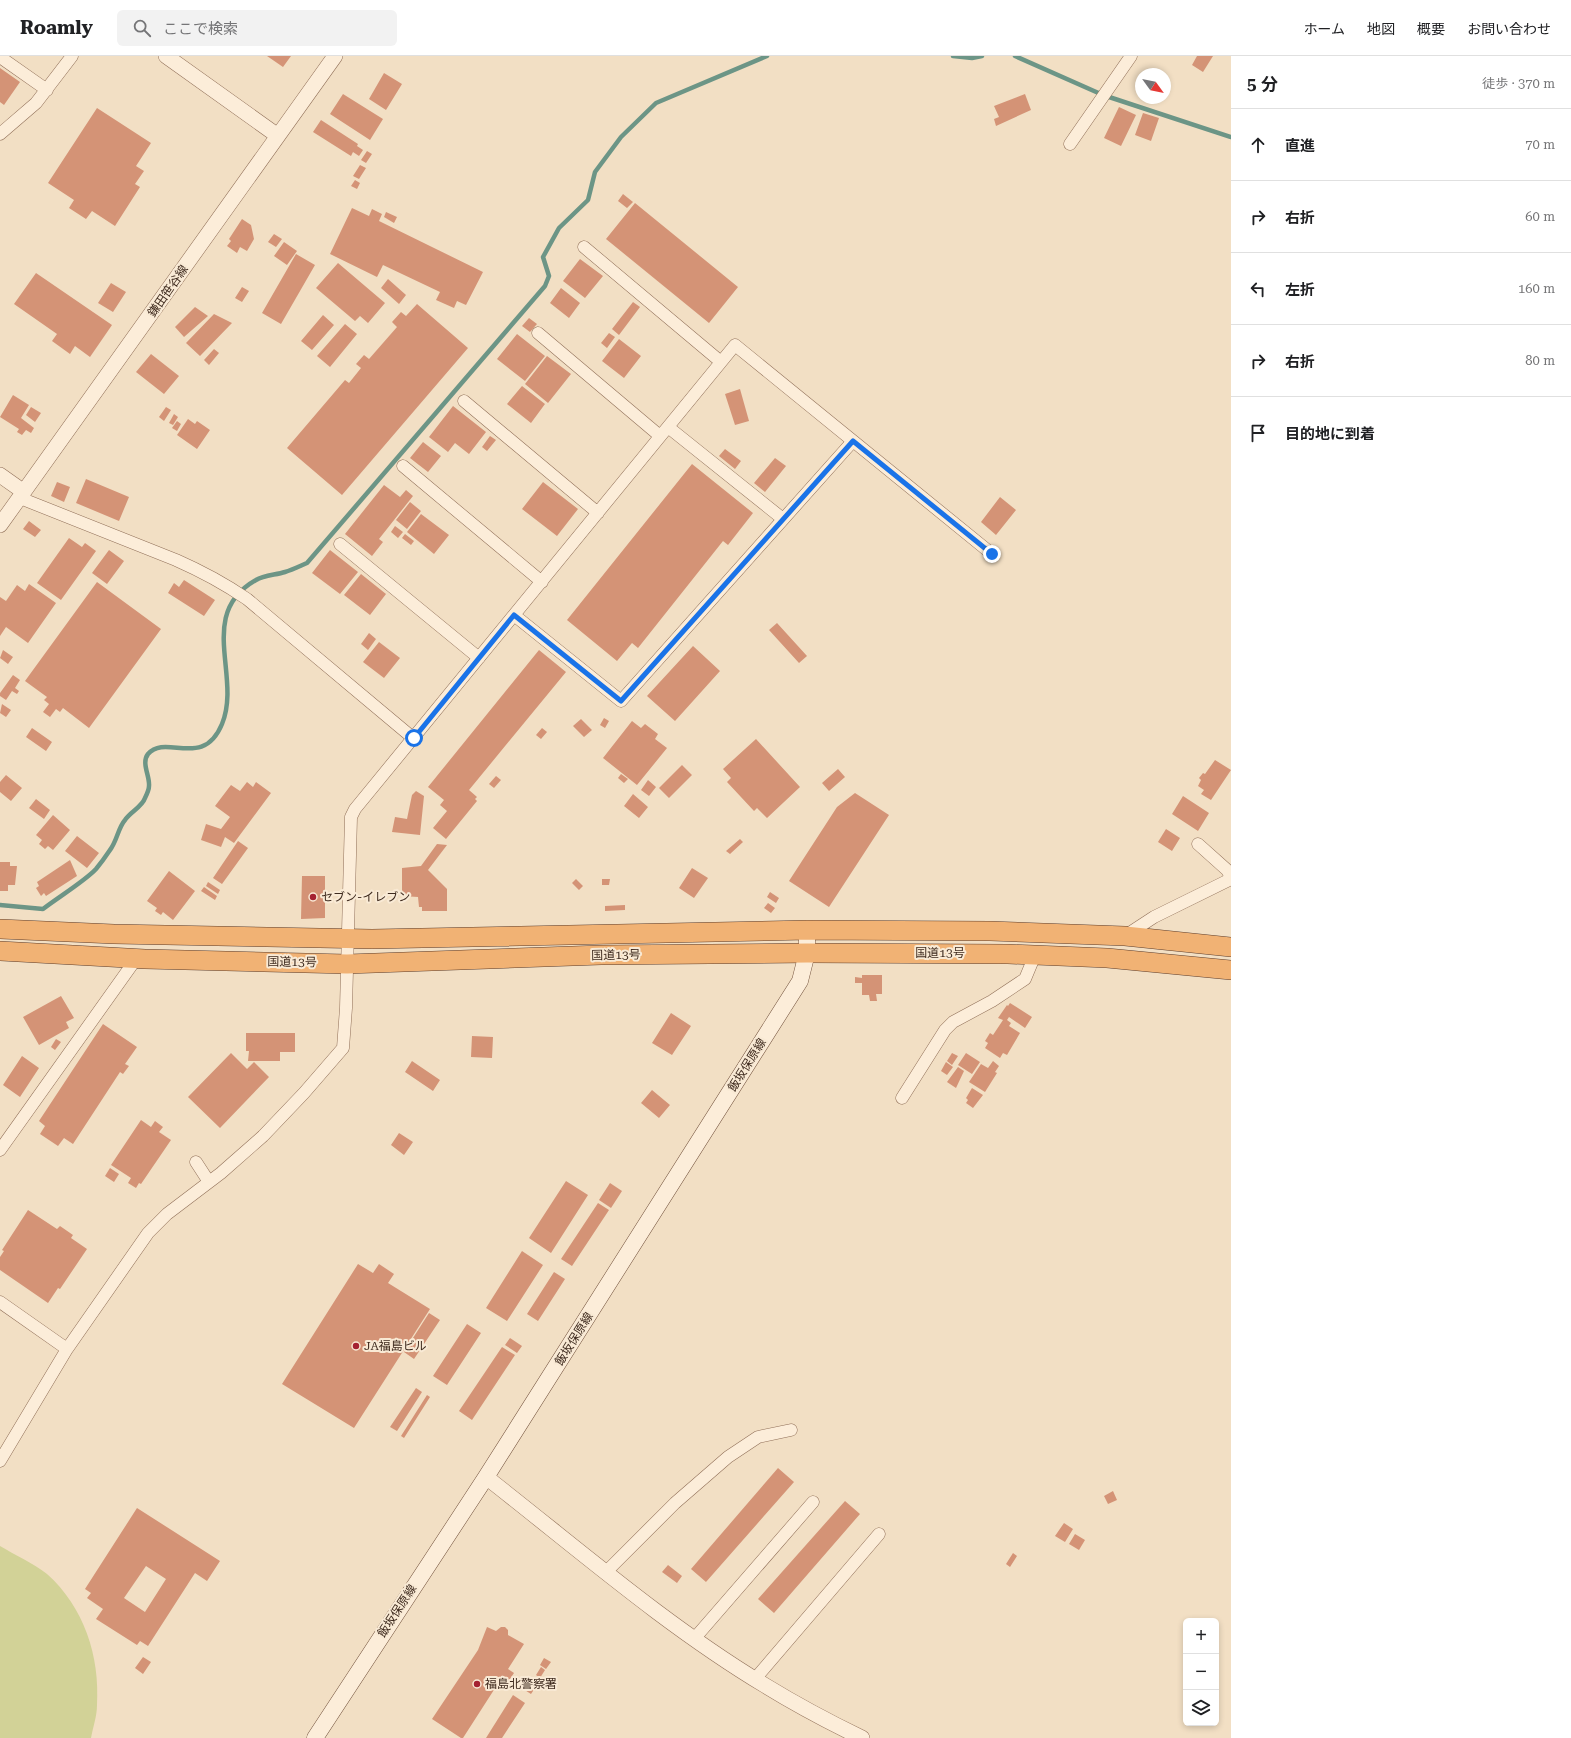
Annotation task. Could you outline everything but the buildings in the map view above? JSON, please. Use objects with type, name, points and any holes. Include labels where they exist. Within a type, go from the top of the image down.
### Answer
[{"type":"highway","name":"国道13号","points":[[0,928],[114,934],[349,939],[807,930],[990,931],[1125,936],[1231,947]]},
{"type":"highway","name":"国道13号","points":[[0,951],[136,959],[346,964],[601,955],[807,953],[1035,955],[1107,958],[1231,970]]},
{"type":"main road","name":"飯坂保原線","points":[[315,1738],[486,1477],[800,981],[807,953],[807,930]]},
{"type":"street","points":[[0,134],[23,116],[47,90],[72,56]]},
{"type":"street","points":[[166,56],[278,136]]},
{"type":"street","name":"鎌田笹谷線","points":[[0,525],[335,56]]},
{"type":"street","points":[[1070,144],[1131,56]]},
{"type":"street","points":[[0,57],[47,90]]},
{"type":"street","points":[[584,247],[721,362]]},
{"type":"street","points":[[538,333],[664,432],[783,519]]},
{"type":"street","points":[[0,1460],[67,1349],[148,1233],[167,1214],[209,1182],[263,1136],[304,1093],[343,1048],[346,1008],[346,964],[349,939],[351,817],[735,345],[992,554]]},
{"type":"street","points":[[464,401],[598,513]]},
{"type":"street","points":[[514,615],[621,701],[853,441]]},
{"type":"street","points":[[403,466],[542,582]]},
{"type":"street","points":[[0,475],[22,495],[199,570],[231,588],[387,718],[414,738]]},
{"type":"street","points":[[340,544],[479,658]]},
{"type":"street","points":[[1125,936],[1154,917],[1231,878],[1227,870],[1198,844]]},
{"type":"street","points":[[902,1098],[945,1030],[953,1022],[992,1001],[1025,979],[1035,955]]},
{"type":"street","points":[[0,1150],[136,959]]},
{"type":"street","points":[[196,1162],[209,1182]]},
{"type":"street","points":[[2,1308],[67,1349]]},
{"type":"street","points":[[607,1571],[675,1503],[728,1457],[758,1437],[791,1430]]},
{"type":"street","points":[[486,1477],[694,1639],[755,1680],[812,1713],[862,1738]]},
{"type":"street","points":[[694,1639],[813,1502]]},
{"type":"street","points":[[755,1680],[879,1534]]},
{"type":"green space","points":[[0,1546],[47,1574],[60,1587],[80,1617],[87,1634],[96,1668],[97,1709],[91,1738],[0,1738]]},
{"type":"waterway","points":[[0,905],[43,909],[85,879],[96,869],[114,843],[125,820],[139,807],[148,792],[149,782],[145,761],[148,754],[156,749],[164,747],[195,748],[205,745],[214,738],[222,724],[227,705],[224,628],[228,610],[238,594],[259,578],[288,571],[307,563],[545,286],[549,276],[543,257],[559,228],[588,200],[595,172],[621,137],[656,103],[767,56]]},
{"type":"waterway","points":[[953,56],[972,58],[982,56]]},
{"type":"waterway","points":[[1015,56],[1103,95],[1231,137]]},
{"type":"place","name":"セブン-イレブン","points":[[313,897]]},
{"type":"place","name":"JA福島ビル","points":[[356,1346]]},
{"type":"place","name":"福島北警察署","points":[[477,1684]]},
{"type":"route","points":[[414,738],[514,615],[621,701],[853,441],[992,554]]}]
